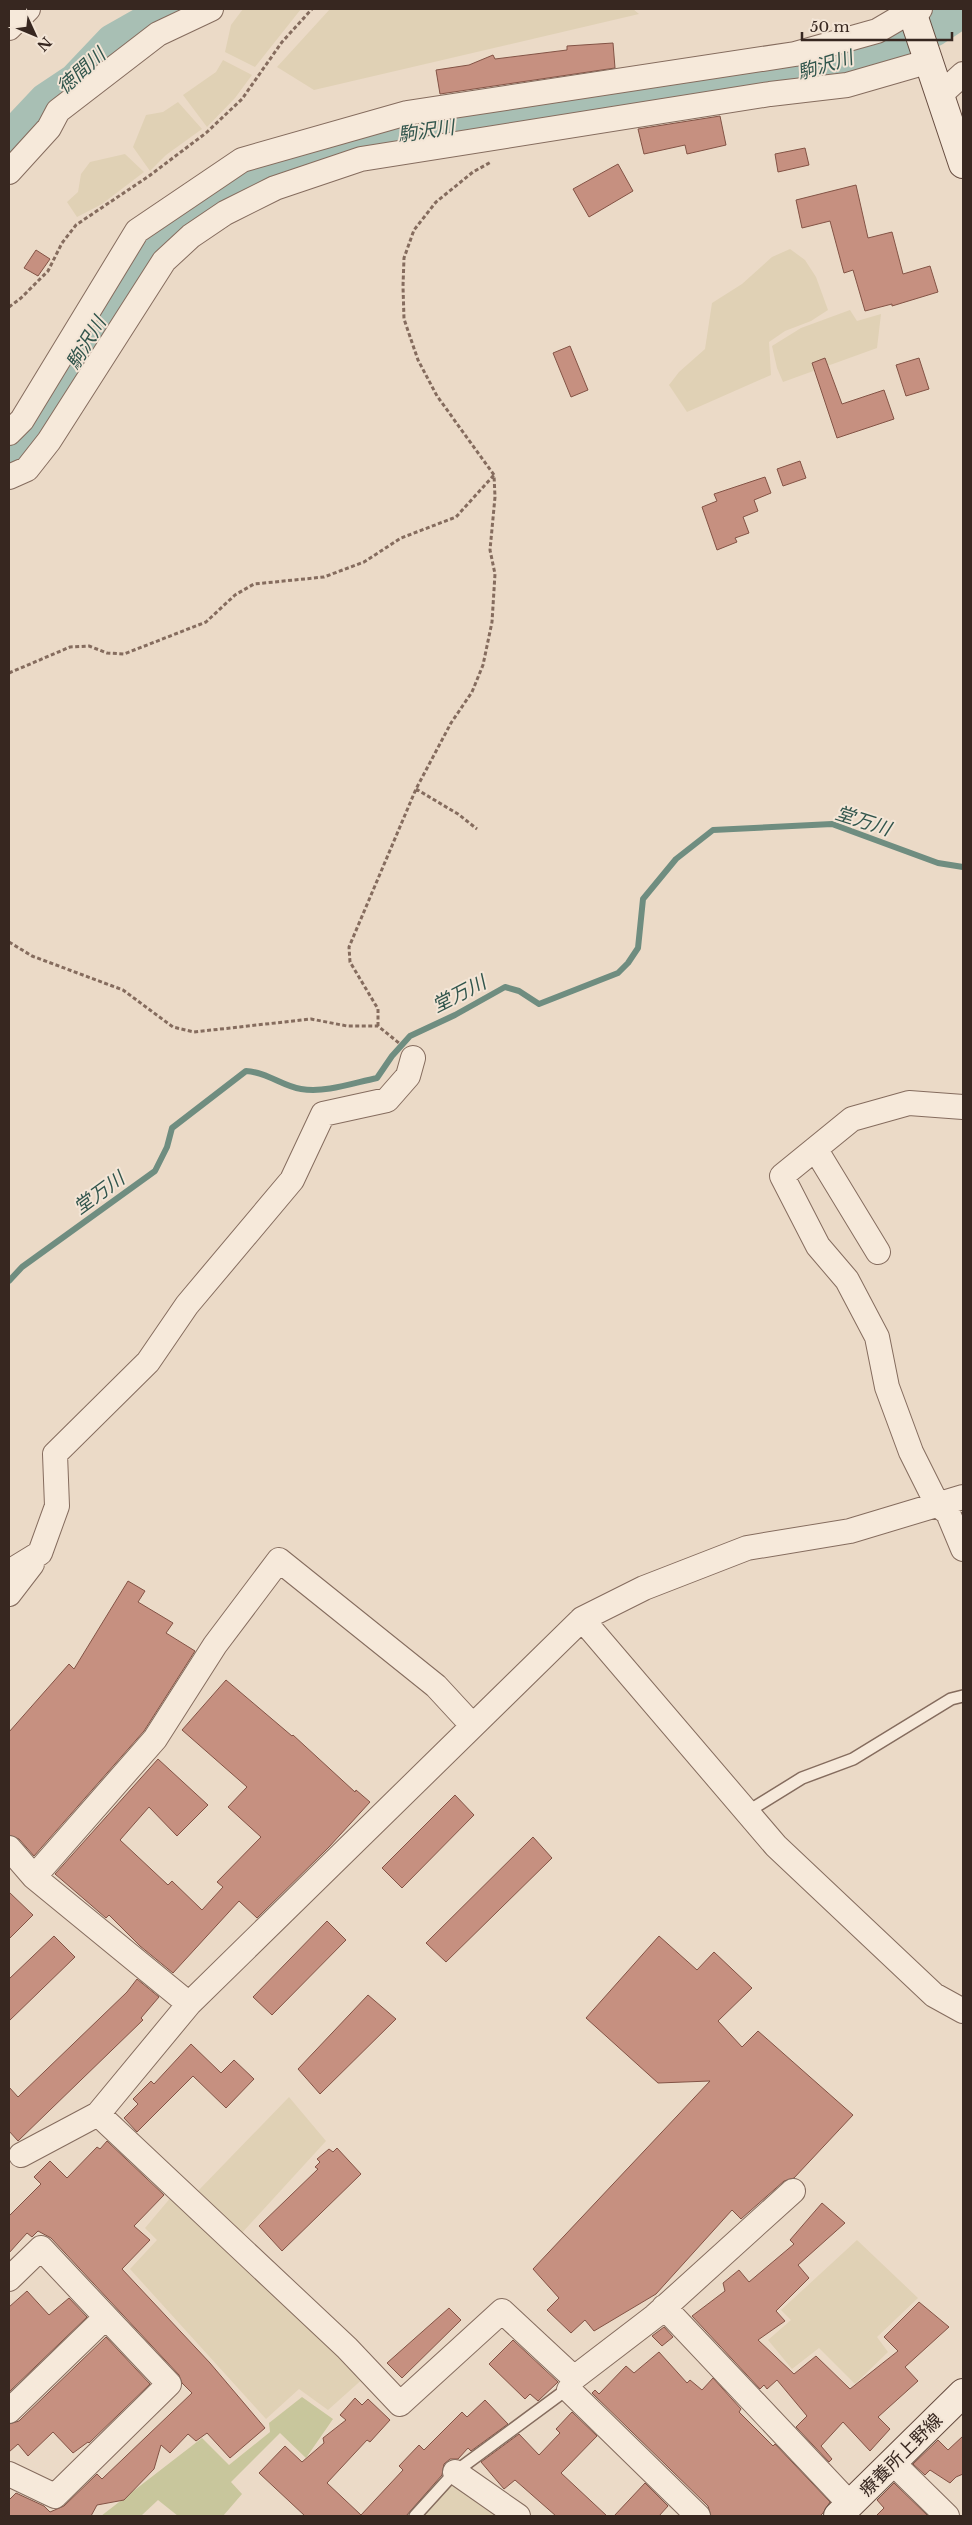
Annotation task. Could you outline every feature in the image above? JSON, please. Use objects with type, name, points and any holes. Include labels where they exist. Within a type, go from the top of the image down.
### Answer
[{"type":"street","points":[[9,28],[28,9]]},
{"type":"street","points":[[9,172],[49,128],[58,111],[158,34],[211,9]]},
{"type":"street","points":[[9,433],[22,420],[137,231],[242,160],[407,113],[795,54],[877,31],[914,12],[963,164]]},
{"type":"street","points":[[9,477],[26,469],[49,441],[164,261],[190,236],[225,213],[275,188],[361,159],[770,94],[847,85],[929,57]]},
{"type":"street","points":[[940,95],[963,74]]},
{"type":"street","points":[[9,1594],[40,1553],[57,1506],[55,1454],[148,1362],[187,1305],[292,1180],[323,1114],[387,1100],[408,1076],[413,1058]]},
{"type":"street","points":[[963,1107],[909,1103],[852,1119],[782,1176],[818,1246],[847,1280],[877,1337],[887,1387],[907,1442],[936,1504],[948,1513],[963,1549]]},
{"type":"street","points":[[816,1150],[878,1252]]},
{"type":"street","points":[[21,2155],[98,2114],[189,2004],[582,1619],[644,1588],[747,1548],[850,1532],[963,1497]]},
{"type":"street","points":[[9,1572],[40,1553]]},
{"type":"street","points":[[34,1877],[155,1739],[215,1645],[279,1560],[436,1686],[472,1725]]},
{"type":"street","points":[[582,1619],[776,1846],[934,1995],[960,2004]]},
{"type":"street","points":[[9,1848],[34,1877],[189,2004]]},
{"type":"street","points":[[98,2114],[347,2348],[400,2404],[502,2311],[698,2516]]},
{"type":"street","points":[[571,2384],[664,2307],[794,2191]]},
{"type":"street","points":[[9,2279],[41,2248],[169,2384],[55,2496],[9,2474]]},
{"type":"street","points":[[664,2307],[844,2510]]},
{"type":"street","points":[[9,2412],[106,2317]]},
{"type":"street","name":"療養所上野線","points":[[844,2510],[963,2393]]},
{"type":"street","points":[[893,2463],[947,2516]]},
{"type":"street","points":[[455,2472],[518,2516]]},
{"type":"lane","points":[[747,1812],[802,1778],[853,1759],[951,1700],[963,1696]]},
{"type":"lane","points":[[415,2516],[455,2472],[571,2384]]},
{"type":"path","points":[[9,307],[22,298],[48,271],[62,243],[76,226],[206,133],[242,100],[282,42],[312,9]]},
{"type":"path","points":[[378,1026],[378,1009],[350,962],[349,947],[416,789],[451,723],[472,692],[483,664],[492,622],[495,574],[490,550],[495,497],[494,476],[437,396],[418,360],[404,319],[404,258],[414,230],[436,202],[473,172],[498,160]]},
{"type":"path","points":[[9,674],[70,647],[89,646],[107,653],[124,654],[206,622],[235,595],[254,584],[324,577],[364,562],[401,538],[456,517],[494,476]]},
{"type":"path","points":[[416,789],[458,814],[477,828]]},
{"type":"path","points":[[9,942],[32,956],[122,990],[173,1027],[194,1032],[311,1019],[347,1026],[378,1026],[395,1039]]},
{"type":"shaded area","points":[[243,9],[301,9],[255,67],[225,52],[231,25]]},
{"type":"shaded area","points":[[330,9],[633,9],[639,14],[314,90],[277,67]]},
{"type":"shaded area","points":[[223,60],[252,75],[235,98],[207,127],[183,95],[216,72]]},
{"type":"shaded area","points":[[178,102],[202,129],[166,155],[150,171],[133,147],[146,115],[163,112]]},
{"type":"shaded area","points":[[125,154],[144,172],[102,204],[77,217],[67,202],[78,192],[81,174],[90,162]]},
{"type":"shaded area","points":[[790,249],[805,260],[816,277],[828,310],[811,321],[785,331],[769,342],[771,375],[687,412],[669,385],[679,372],[705,349],[712,303],[742,284],[772,257]]},
{"type":"shaded area","points":[[850,310],[857,321],[881,314],[877,348],[783,382],[777,368],[772,346],[801,328]]},
{"type":"shaded area","points":[[289,2097],[326,2141],[240,2235],[197,2192]]},
{"type":"shaded area","points":[[172,2196],[366,2376],[328,2410],[299,2389],[266,2419],[130,2269],[157,2240],[145,2228]]},
{"type":"shaded area","points":[[857,2240],[918,2298],[877,2337],[888,2352],[855,2384],[819,2348],[792,2369],[768,2340],[791,2320],[781,2310]]},
{"type":"shaded area","points":[[302,2397],[333,2419],[306,2458],[280,2433],[231,2482],[242,2494],[223,2516],[178,2516],[158,2500],[141,2516],[101,2516],[202,2438],[229,2465],[270,2432],[269,2423]]},
{"type":"shaded area","points":[[454,2479],[509,2516],[422,2516]]},
{"type":"building","points":[[613,43],[615,68],[440,94],[436,70],[469,65],[493,55],[495,59],[567,50],[567,46]]},
{"type":"building","points":[[720,116],[726,145],[687,154],[685,145],[644,154],[638,129]]},
{"type":"building","points":[[805,148],[809,165],[778,172],[775,154]]},
{"type":"building","points":[[618,164],[633,191],[589,217],[573,189]]},
{"type":"building","points":[[856,185],[868,238],[892,232],[903,274],[930,266],[938,292],[892,306],[892,304],[865,311],[853,270],[844,273],[830,221],[802,228],[796,200]]},
{"type":"building","points":[[36,250],[50,259],[38,276],[24,268]]},
{"type":"building","points":[[570,346],[588,390],[571,397],[553,353]]},
{"type":"building","points":[[825,358],[842,404],[884,390],[894,419],[837,438],[812,363]]},
{"type":"building","points":[[919,358],[929,389],[906,396],[896,365]]},
{"type":"building","points":[[800,461],[806,478],[783,486],[777,469]]},
{"type":"building","points":[[765,477],[771,493],[754,500],[758,511],[743,517],[749,533],[735,538],[737,542],[717,550],[702,507],[717,501],[714,494]]},
{"type":"building","points":[[128,1581],[145,1591],[138,1602],[173,1623],[166,1633],[195,1651],[144,1731],[34,1856],[19,1839],[9,1835],[9,1732],[69,1664],[74,1669]]},
{"type":"building","points":[[226,1680],[293,1735],[355,1792],[356,1790],[370,1802],[329,1847],[257,1918],[239,1901],[173,1973],[140,1946],[109,1915],[106,1918],[55,1874],[158,1759],[208,1805],[177,1836],[149,1807],[120,1840],[168,1885],[172,1881],[202,1910],[223,1887],[217,1882],[261,1837],[228,1807],[247,1787],[182,1730]]},
{"type":"building","points":[[455,1795],[474,1815],[402,1888],[382,1868]]},
{"type":"building","points":[[533,1837],[552,1858],[446,1962],[426,1943]]},
{"type":"building","points":[[9,1892],[33,1915],[9,1939]]},
{"type":"building","points":[[327,1921],[346,1940],[272,2015],[253,1997]]},
{"type":"building","points":[[54,1936],[75,1957],[9,2021],[9,1979]]},
{"type":"building","points":[[659,1936],[697,1970],[714,1952],[752,1988],[718,2021],[742,2047],[758,2031],[853,2115],[794,2178],[784,2181],[741,2219],[732,2210],[656,2294],[594,2331],[585,2320],[571,2333],[547,2310],[559,2298],[533,2269],[710,2081],[658,2083],[586,2018]]},
{"type":"building","points":[[137,1979],[159,1997],[141,2018],[143,2020],[18,2141],[9,2131],[9,2087],[18,2097],[127,1992]]},
{"type":"building","points":[[368,1995],[396,2019],[320,2094],[298,2069]]},
{"type":"building","points":[[191,2044],[221,2073],[234,2060],[254,2079],[226,2108],[193,2076],[137,2132],[124,2118],[138,2104],[133,2099],[151,2081],[154,2084]]},
{"type":"building","points":[[107,2141],[164,2195],[134,2226],[150,2240],[122,2269],[210,2363],[265,2428],[230,2458],[207,2433],[196,2441],[188,2434],[170,2453],[161,2445],[154,2469],[124,2500],[97,2505],[91,2516],[9,2516],[9,2500],[16,2493],[44,2506],[50,2512],[64,2506],[97,2474],[102,2479],[192,2393],[182,2383],[179,2375],[51,2238],[38,2231],[32,2237],[27,2233],[9,2253],[9,2216],[41,2184],[34,2177],[50,2161],[67,2178],[97,2147],[100,2149]]},
{"type":"building","points":[[337,2148],[361,2174],[282,2251],[259,2226],[318,2169],[315,2167],[320,2162],[317,2159],[329,2149],[333,2152]]},
{"type":"building","points":[[822,2203],[845,2223],[798,2265],[809,2278],[776,2311],[785,2321],[758,2340],[794,2374],[816,2356],[850,2389],[898,2351],[884,2337],[919,2302],[949,2327],[905,2367],[918,2381],[878,2417],[890,2429],[870,2451],[843,2422],[821,2446],[832,2459],[829,2462],[796,2427],[807,2416],[777,2380],[767,2389],[764,2385],[760,2389],[692,2316],[725,2291],[723,2283],[739,2270],[749,2282],[794,2244],[790,2240]]},
{"type":"building","points":[[27,2291],[49,2315],[69,2298],[87,2317],[9,2392],[9,2307]]},
{"type":"building","points":[[449,2308],[461,2320],[402,2378],[387,2363]]},
{"type":"building","points":[[664,2327],[673,2337],[662,2346],[652,2336]]},
{"type":"building","points":[[106,2337],[150,2384],[89,2443],[73,2453],[53,2432],[28,2456],[18,2444],[9,2452],[9,2424],[19,2421]]},
{"type":"building","points":[[513,2340],[558,2382],[538,2401],[530,2394],[525,2399],[489,2364]]},
{"type":"building","points":[[659,2352],[687,2383],[690,2380],[702,2390],[713,2378],[741,2409],[739,2412],[773,2446],[775,2444],[830,2502],[820,2516],[711,2516],[708,2506],[592,2393],[595,2390],[599,2394],[626,2366],[634,2373]]},
{"type":"building","points":[[355,2398],[362,2405],[368,2399],[390,2420],[370,2442],[367,2440],[327,2483],[361,2515],[403,2470],[399,2466],[419,2445],[424,2450],[462,2412],[467,2417],[485,2400],[508,2424],[471,2451],[468,2448],[458,2459],[450,2459],[444,2464],[442,2475],[406,2516],[305,2516],[259,2473],[285,2446],[302,2462],[324,2443],[323,2438],[346,2420],[340,2415]]},
{"type":"building","points":[[572,2412],[597,2436],[561,2473],[607,2516],[556,2516],[515,2480],[504,2489],[481,2462],[519,2434],[539,2455],[560,2433],[556,2429]]},
{"type":"building","points":[[963,2436],[963,2474],[956,2477],[950,2483],[930,2470],[925,2475],[913,2464],[938,2440],[948,2450]]},
{"type":"building","points":[[645,2483],[668,2506],[659,2516],[614,2516]]},
{"type":"building","points":[[894,2483],[928,2516],[876,2516],[884,2508],[877,2500]]},
{"type":"waterway","name":"徳間川","points":[[9,150],[14,135],[46,101],[76,81],[113,42],[171,9]]},
{"type":"waterway","name":"駒沢川","points":[[9,452],[36,430],[98,321],[163,231],[231,190],[292,163],[358,141],[620,103],[698,86],[804,74],[882,44],[933,29],[963,9]]},
{"type":"waterway","name":"堂万川","points":[[9,1281],[22,1267],[155,1171],[167,1147],[172,1128],[246,1071],[261,1074],[294,1087],[310,1090],[339,1087],[377,1078],[392,1056],[410,1036],[455,1015],[505,987],[519,991],[539,1004],[618,973],[628,963],[638,948],[643,899],[676,859],[713,830],[832,824],[938,863],[963,867]]}]
